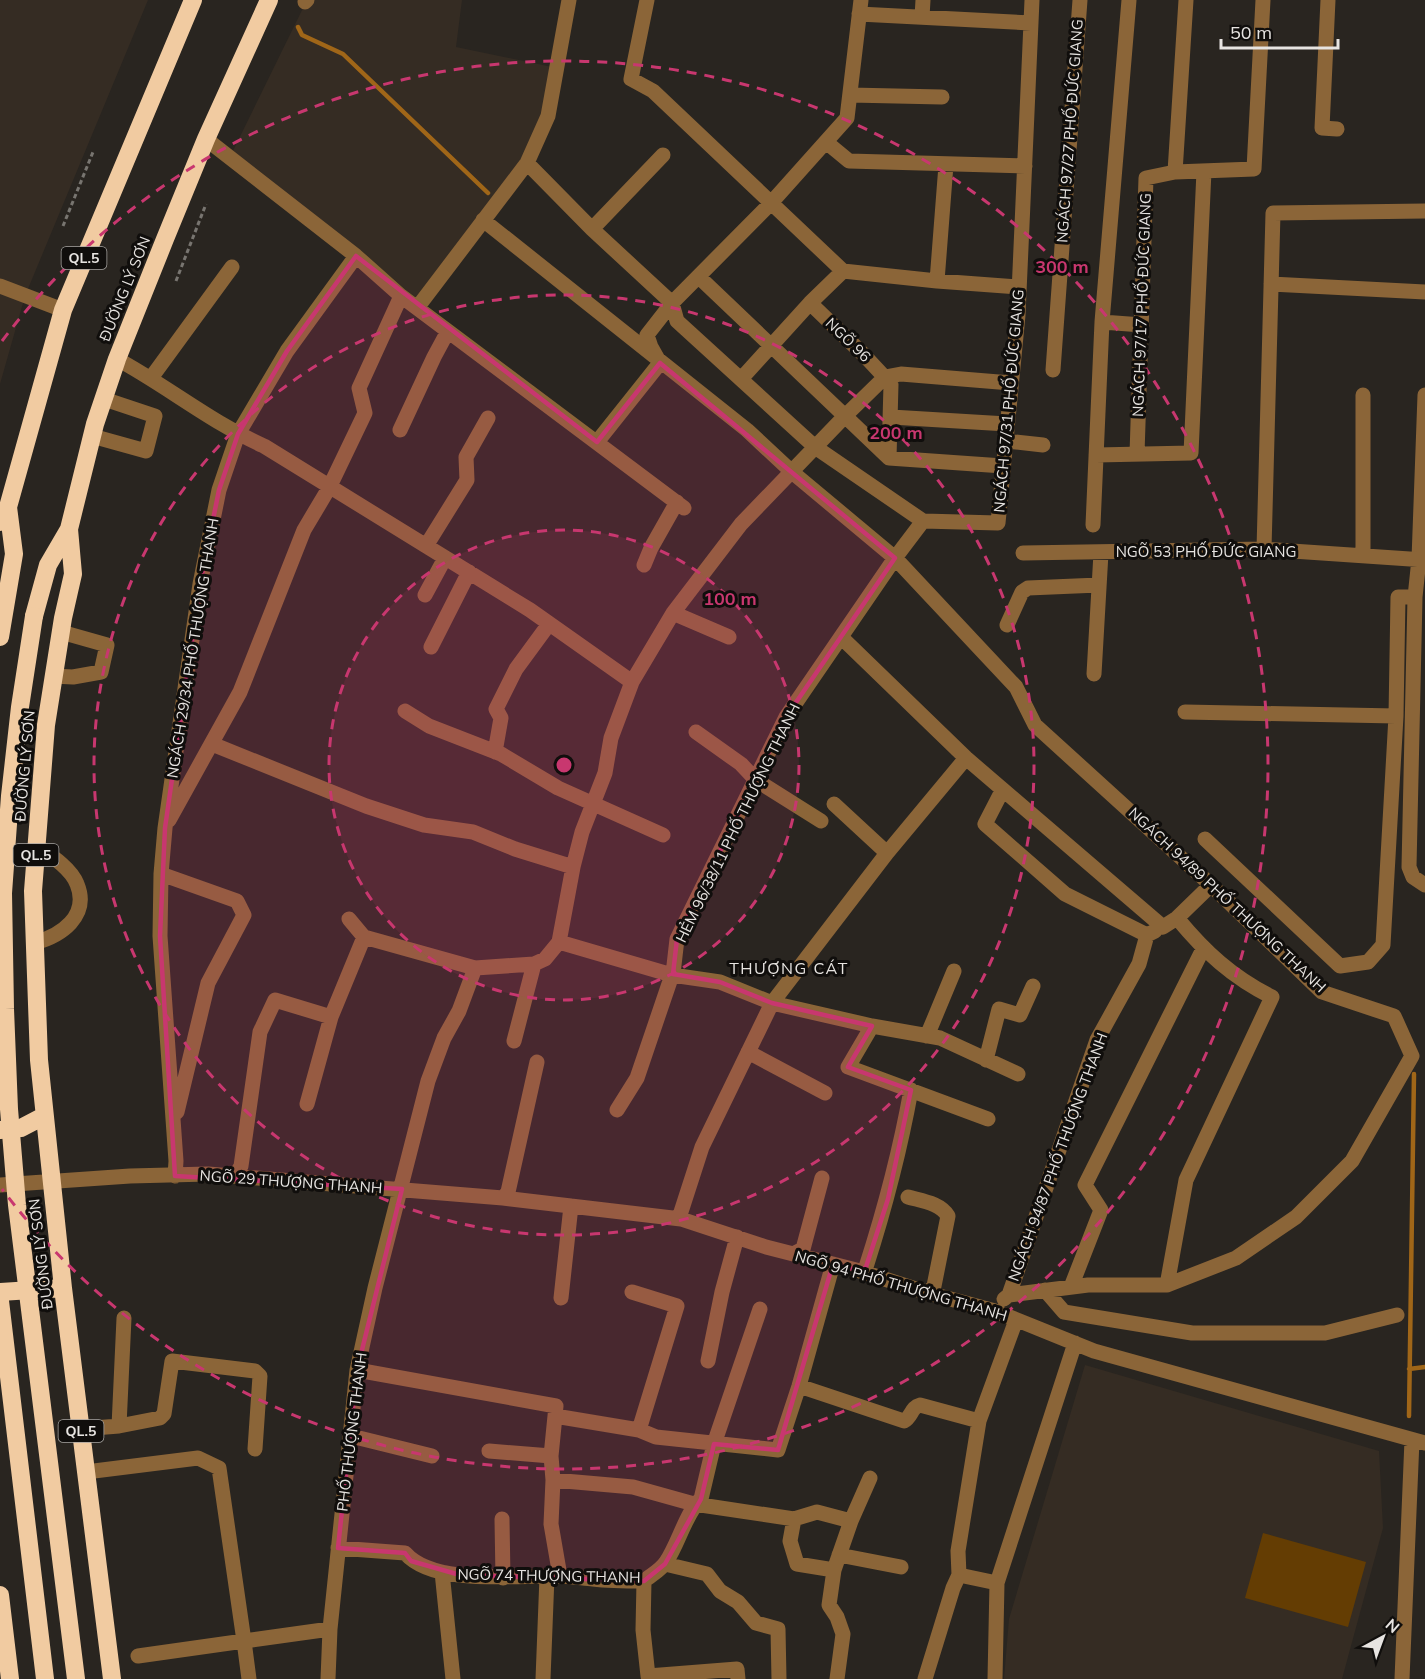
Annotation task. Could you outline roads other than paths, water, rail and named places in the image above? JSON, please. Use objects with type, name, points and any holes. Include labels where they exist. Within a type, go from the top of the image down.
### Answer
[{"type":"highway","name":"QL.5","points":[[0,637],[14,554],[4,515],[63,310],[184,9],[193,0]]},
{"type":"highway","name":"ĐƯỜNG LÝ SƠN","points":[[112,1679],[63,1288],[39,1060],[33,891],[46,725],[60,632],[72,574],[69,529],[92,436],[117,359],[207,139],[269,0]]},
{"type":"highway","name":"QL.5","points":[[69,529],[48,565],[34,616],[20,707],[10,796],[3,893],[9,1109],[17,1205],[76,1679]]},
{"type":"highway","points":[[0,1130],[21,1128],[44,1116]]},
{"type":"highway","points":[[0,1292],[63,1288]]},
{"type":"highway","points":[[0,1301],[45,1679]]},
{"type":"highway","points":[[0,1594],[10,1679]]},
{"type":"street","points":[[417,308],[527,163],[548,116],[569,0]]},
{"type":"street","points":[[647,0],[631,79],[653,91],[843,271],[1019,287]]},
{"type":"street","points":[[922,17],[923,0]]},
{"type":"street","name":"NGÁCH 97/31 PHỐ ĐỨC GIANG","points":[[923,521],[998,523],[1019,287],[1032,0]]},
{"type":"street","name":"NGÁCH 97/27 PHỐ ĐỨC GIANG","points":[[1053,370],[1080,0]]},
{"type":"street","points":[[1093,525],[1102,322],[1129,0]]},
{"type":"street","points":[[1186,0],[1175,172],[1254,169],[1263,0]]},
{"type":"street","points":[[1328,0],[1322,128],[1337,129]]},
{"type":"street","points":[[597,442],[660,363],[647,335],[672,303],[771,202],[847,118],[860,7],[922,17],[1031,23]]},
{"type":"street","points":[[850,95],[942,97]]},
{"type":"street","points":[[207,139],[356,256],[401,296],[681,505],[651,548],[645,564]]},
{"type":"street","points":[[826,142],[849,161],[1025,166]]},
{"type":"street","points":[[592,229],[663,155]]},
{"type":"street","points":[[527,163],[592,229],[672,303],[677,321],[815,447],[923,521]]},
{"type":"street","points":[[937,281],[946,165]]},
{"type":"street","points":[[1096,455],[1191,453],[1204,171]]},
{"type":"street","name":"NGÁCH 97/17 PHỐ ĐỨC GIANG","points":[[1137,454],[1146,178],[1175,172]]},
{"type":"street","points":[[1264,549],[1273,213],[1425,211]]},
{"type":"street","name":"NGÁCH 94/89 PHỐ THƯỢNG THANH","points":[[483,220],[747,430],[792,472],[894,558],[1016,687],[1035,725],[1211,885],[1322,992],[1394,1016],[1419,1059],[1352,1161],[1296,1217],[1236,1258],[1167,1285],[1088,1285],[1009,1295]]},
{"type":"street","name":"NGÁCH 29/34 PHỐ THƯỢNG THANH","points":[[175,1176],[177,1161],[160,936],[161,874],[165,828],[200,584],[219,490],[238,434],[287,351],[356,256]]},
{"type":"street","points":[[151,378],[232,267]]},
{"type":"street","points":[[741,379],[810,303],[843,271]]},
{"type":"street","points":[[699,277],[889,458],[1003,466]]},
{"type":"street","points":[[1271,284],[1425,292]]},
{"type":"street","points":[[0,286],[63,310]]},
{"type":"street","name":"NGÁCH 29/34 PHỐ THƯỢNG THANH","points":[[165,828],[240,692],[304,530],[329,488],[365,412],[359,388],[401,296]]},
{"type":"street","name":"NGÕ 96","points":[[810,303],[885,377]]},
{"type":"street","points":[[1102,322],[1142,325]]},
{"type":"street","points":[[400,430],[448,331]]},
{"type":"street","points":[[117,359],[469,572],[632,682]]},
{"type":"street","points":[[349,920],[364,937],[475,969],[534,964],[544,959],[559,942],[582,832],[605,772],[611,738],[632,682],[673,613],[741,524],[885,377],[901,374],[1011,383]]},
{"type":"street","points":[[885,377],[891,384],[889,458]]},
{"type":"street","points":[[1363,395],[1363,555]]},
{"type":"street","points":[[1425,395],[1422,560],[1414,597],[1408,867],[1413,878],[1425,885]]},
{"type":"street","points":[[92,436],[146,451],[155,416],[104,399]]},
{"type":"street","points":[[891,417],[1007,424]]},
{"type":"street","points":[[426,546],[467,480],[466,458],[488,418]]},
{"type":"street","points":[[1006,441],[1044,445]]},
{"type":"street","name":"HẺM 96/38/11 PHỐ THƯỢNG THANH","points":[[617,1110],[636,1078],[673,974],[677,939],[786,717],[894,558],[923,521]]},
{"type":"street","name":"NGÕ 53 PHỐ ĐỨC GIANG","points":[[1023,553],[1264,549],[1422,560]]},
{"type":"street","points":[[1094,674],[1101,553]]},
{"type":"street","points":[[425,595],[445,558]]},
{"type":"street","points":[[431,647],[469,572]]},
{"type":"street","points":[[1006,626],[1022,592],[1028,588],[1099,585]]},
{"type":"street","points":[[1205,839],[1340,966],[1368,962],[1383,945],[1396,716],[1398,597],[1414,597]]},
{"type":"street","points":[[673,613],[729,637]]},
{"type":"street","points":[[495,752],[501,718],[496,709],[516,669],[549,624]]},
{"type":"street","points":[[53,676],[73,677],[101,672],[107,645],[60,632]]},
{"type":"street","points":[[841,637],[966,758],[1163,927]]},
{"type":"street","points":[[405,711],[429,726],[495,752],[593,805],[663,835]]},
{"type":"street","points":[[1185,712],[1396,716]]},
{"type":"street","points":[[696,732],[741,764],[756,780],[821,821]]},
{"type":"street","points":[[212,744],[366,806],[424,825],[473,832],[515,849],[573,867]]},
{"type":"street","points":[[681,1219],[680,1215],[702,1147],[772,1003],[887,853],[966,758]]},
{"type":"street","points":[[1002,790],[985,824],[1065,894],[1147,936],[1177,918],[1211,885]]},
{"type":"street","points":[[834,804],[887,853]]},
{"type":"street","points":[[34,944],[61,933],[71,924],[78,908],[76,882],[63,867],[37,846]]},
{"type":"street","points":[[161,874],[237,901],[244,915],[208,983],[174,1126]]},
{"type":"street","points":[[1167,1285],[1186,1180],[1272,997],[1246,983],[1203,949],[1177,918]]},
{"type":"street","name":"NGÁCH 94/87 PHỐ THƯỢNG THANH","points":[[995,1311],[998,1304],[1009,1295],[1097,1040],[1139,964],[1147,936]]},
{"type":"street","points":[[307,1104],[331,1017],[364,937]]},
{"type":"street","points":[[559,942],[673,974],[720,982],[772,1003],[872,1026],[940,1038],[1018,1074]]},
{"type":"street","points":[[1071,1287],[1101,1210],[1085,1185],[1203,949]]},
{"type":"street","points":[[514,1041],[534,964]]},
{"type":"street","name":"PHỐ THƯỢNG THANH","points":[[328,1679],[330,1629],[357,1370],[375,1288],[402,1190],[428,1081],[444,1038],[459,1011],[475,969]]},
{"type":"street","points":[[927,1036],[954,970]]},
{"type":"street","points":[[986,1060],[999,1009],[1020,1015],[1033,986]]},
{"type":"street","points":[[235,1176],[241,1166],[260,1032],[275,1000],[331,1017]]},
{"type":"street","points":[[872,1026],[848,1067],[988,1119]]},
{"type":"street","points":[[748,1053],[825,1093]]},
{"type":"street","points":[[503,1198],[508,1192],[537,1062]]},
{"type":"street","points":[[860,1271],[866,1267],[888,1199],[911,1090]]},
{"type":"street","name":"NGÕ 29 THƯỢNG THANH","points":[[0,1185],[130,1176],[208,1174],[402,1190]]},
{"type":"street","points":[[793,1254],[803,1249],[822,1178]]},
{"type":"street","name":"NGÕ 94 PHỐ THƯỢNG THANH","points":[[402,1190],[503,1198],[681,1219],[793,1254],[860,1271],[995,1311],[1094,1351],[1418,1442]]},
{"type":"street","points":[[908,1197],[934,1205],[948,1216],[934,1286],[928,1293]]},
{"type":"street","points":[[561,1298],[571,1206]]},
{"type":"street","points":[[708,1361],[722,1292],[737,1237]]},
{"type":"street","points":[[555,1416],[639,1430],[656,1437],[778,1450],[799,1386],[833,1264]]},
{"type":"street","points":[[1045,1290],[1064,1312],[1192,1333],[1325,1333],[1398,1315]]},
{"type":"street","points":[[632,1292],[677,1306],[639,1430]]},
{"type":"street","name":"NGÕ 74 THƯỢNG THANH","points":[[338,1548],[405,1553],[411,1561],[442,1572],[503,1578],[553,1576],[644,1581],[665,1564],[680,1539],[694,1504],[701,1499],[714,1444],[760,1309]]},
{"type":"street","points":[[119,1426],[124,1318]]},
{"type":"street","points":[[925,1679],[959,1575],[958,1551],[979,1421],[1016,1320]]},
{"type":"street","points":[[995,1679],[997,1583],[1075,1343]]},
{"type":"street","points":[[81,1429],[119,1426],[160,1418],[164,1413],[172,1361],[255,1371],[260,1376],[255,1449]]},
{"type":"street","points":[[357,1370],[556,1406],[551,1456],[553,1576],[543,1679]]},
{"type":"street","points":[[799,1386],[904,1421],[908,1419],[914,1408],[920,1405],[979,1421]]},
{"type":"street","points":[[351,1436],[432,1456]]},
{"type":"street","points":[[1402,1679],[1418,1442]]},
{"type":"street","points":[[489,1450],[551,1456]]},
{"type":"street","points":[[86,1472],[198,1458],[219,1468],[249,1679]]},
{"type":"street","points":[[837,1679],[843,1634],[829,1605],[836,1563],[870,1478]]},
{"type":"street","points":[[553,1480],[633,1487],[694,1504],[794,1520],[817,1512],[851,1521]]},
{"type":"street","points":[[502,1519],[503,1578]]},
{"type":"street","points":[[794,1520],[790,1541],[797,1564],[836,1563],[901,1567]]},
{"type":"street","points":[[665,1564],[707,1574],[720,1591],[738,1602],[756,1623],[778,1629],[779,1679]]},
{"type":"street","points":[[442,1572],[453,1679]]},
{"type":"street","points":[[959,1575],[997,1583]]},
{"type":"street","points":[[644,1581],[643,1630],[648,1676],[737,1669],[738,1679]]},
{"type":"street","points":[[138,1656],[330,1629]]},
{"type":"waterway","points":[[298,27],[302,35],[343,54],[488,193]]},
{"type":"waterway","points":[[1409,1416],[1414,1074]]},
{"type":"waterway","points":[[1409,1369],[1425,1367]]},
{"type":"district","name":"THƯỢNG CÁT","points":[[789,968]]}]
